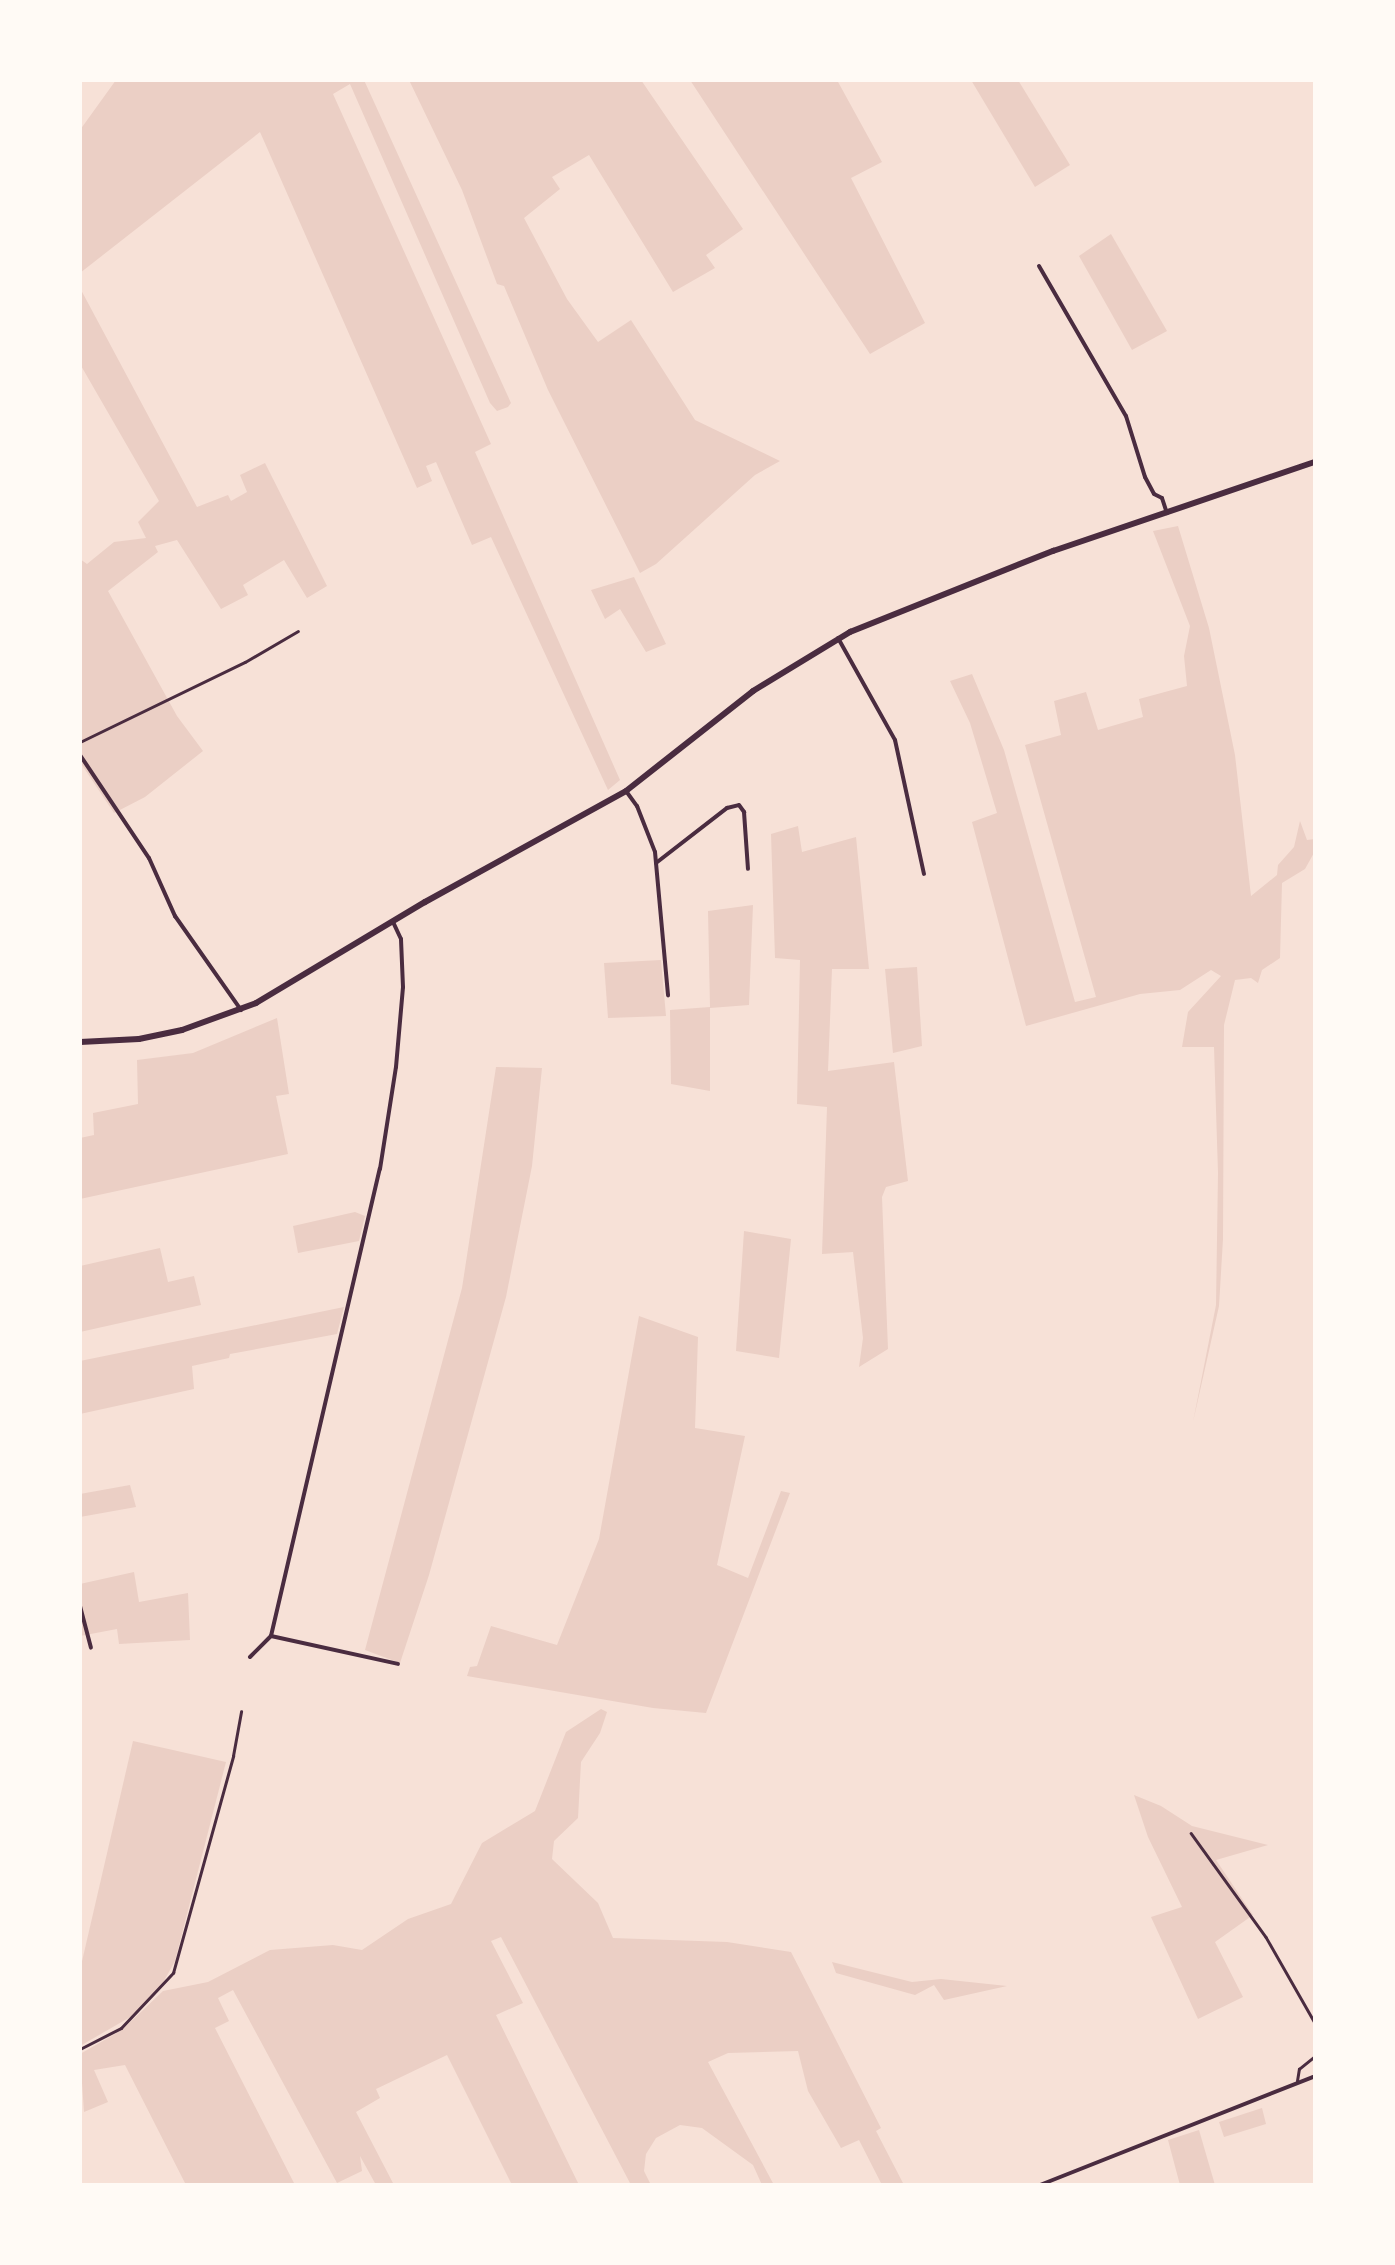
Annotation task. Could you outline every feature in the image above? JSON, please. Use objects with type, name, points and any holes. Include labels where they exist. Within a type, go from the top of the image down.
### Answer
[{"type":"main road","points":[[80,1042],[160,1035],[241,1010],[626,792],[753,691],[838,638],[1010,567],[1315,462]]},
{"type":"street","points":[[1039,266],[1126,416],[1145,477],[1154,494],[1162,498],[1167,513]]},
{"type":"street","points":[[838,638],[895,740],[924,874]]},
{"type":"street","points":[[80,754],[149,858],[174,916],[241,1010]]},
{"type":"street","points":[[626,792],[637,806],[656,864],[668,994]]},
{"type":"street","points":[[656,864],[726,808],[739,805],[744,812],[748,869]]},
{"type":"street","points":[[250,1656],[269,1639],[390,1114],[402,986],[401,938],[392,922]]},
{"type":"street","points":[[80,1606],[91,1648]]},
{"type":"street","points":[[269,1639],[398,1664]]},
{"type":"street","points":[[1040,2185],[1315,2076]]},
{"type":"lane","points":[[80,742],[245,662],[298,630]]},
{"type":"lane","points":[[1192,1833],[1266,1937],[1315,2023]]},
{"type":"lane","points":[[1297,2084],[1299,2069],[1315,2056]]},
{"type":"path","points":[[80,2049],[121,2028],[161,1991],[173,1973],[233,1756],[241,1712]]},
{"type":"shaded area","points":[[116,80],[364,80],[511,403],[497,411],[490,403],[350,84],[333,94],[491,444],[475,452],[620,780],[608,790],[491,537],[472,545],[436,462],[426,466],[432,481],[417,488],[260,132],[80,273],[80,130]]},
{"type":"shaded area","points":[[409,80],[641,80],[743,229],[706,255],[715,268],[673,292],[589,155],[552,177],[560,189],[524,218],[567,299],[598,342],[631,320],[695,420],[780,461],[755,475],[656,564],[640,573],[548,390],[504,286],[497,284],[462,190]]},
{"type":"shaded area","points":[[690,80],[837,80],[882,162],[851,178],[925,323],[870,354]]},
{"type":"shaded area","points":[[971,80],[1018,80],[1070,165],[1035,187]]},
{"type":"shaded area","points":[[1111,234],[1167,331],[1132,350],[1079,256]]},
{"type":"shaded area","points":[[80,288],[197,507],[228,495],[231,501],[247,492],[240,475],[265,463],[327,586],[307,598],[284,560],[243,585],[248,595],[221,609],[177,540],[155,546],[158,552],[108,591],[177,716],[203,751],[145,797],[114,813],[80,762],[80,559],[87,564],[114,542],[146,538],[138,522],[159,501],[80,364]]},
{"type":"shaded area","points":[[1178,526],[1209,628],[1235,755],[1251,896],[1277,875],[1278,865],[1294,847],[1300,821],[1307,840],[1315,839],[1315,851],[1305,869],[1282,883],[1280,958],[1262,970],[1258,983],[1251,978],[1235,980],[1224,1025],[1219,1306],[1193,1422],[1216,1305],[1218,1173],[1214,1047],[1182,1047],[1188,1012],[1221,976],[1211,970],[1180,990],[1140,994],[1026,1026],[972,822],[997,813],[970,723],[950,681],[972,674],[1004,750],[1075,1002],[1096,997],[1025,745],[1061,735],[1054,701],[1086,692],[1098,730],[1143,717],[1139,699],[1187,686],[1184,656],[1190,626],[1153,531]]},
{"type":"shaded area","points":[[634,577],[666,644],[646,652],[620,609],[605,619],[591,590]]},
{"type":"shaded area","points":[[798,826],[802,852],[856,837],[869,969],[832,969],[828,1071],[894,1062],[908,1181],[886,1187],[882,1197],[888,1349],[859,1367],[863,1338],[853,1252],[822,1254],[827,1107],[797,1104],[800,960],[775,958],[771,834]]},
{"type":"shaded area","points":[[753,905],[749,1005],[710,1008],[710,1091],[671,1084],[670,1010],[710,1007],[708,911]]},
{"type":"shaded area","points":[[661,960],[666,1016],[608,1018],[604,963]]},
{"type":"shaded area","points":[[917,967],[922,1046],[893,1053],[885,969]]},
{"type":"shaded area","points":[[277,1018],[289,1094],[276,1096],[288,1154],[80,1199],[80,1138],[94,1135],[93,1113],[138,1104],[137,1060],[193,1053]]},
{"type":"shaded area","points":[[496,1067],[542,1068],[532,1166],[506,1297],[429,1575],[400,1663],[365,1650],[462,1288]]},
{"type":"shaded area","points":[[355,1212],[365,1216],[359,1241],[298,1253],[293,1226]]},
{"type":"shaded area","points":[[744,1231],[791,1239],[779,1358],[736,1351]]},
{"type":"shaded area","points":[[160,1248],[168,1282],[194,1276],[201,1305],[80,1332],[80,1266]]},
{"type":"shaded area","points":[[344,1307],[337,1334],[230,1354],[229,1358],[192,1366],[194,1389],[80,1414],[80,1361]]},
{"type":"shaded area","points":[[639,1316],[698,1337],[695,1428],[745,1436],[717,1565],[748,1578],[781,1491],[790,1493],[706,1713],[653,1708],[467,1676],[470,1667],[477,1666],[491,1626],[557,1645],[599,1539]]},
{"type":"shaded area","points":[[130,1485],[136,1507],[80,1517],[80,1494]]},
{"type":"shaded area","points":[[134,1572],[139,1602],[188,1593],[190,1640],[119,1644],[117,1629],[80,1636],[80,1584]]},
{"type":"shaded area","points":[[601,1709],[607,1712],[600,1733],[581,1762],[578,1818],[554,1841],[552,1859],[598,1903],[613,1938],[727,1942],[791,1952],[881,2128],[876,2131],[904,2185],[882,2185],[859,2140],[841,2148],[808,2091],[798,2051],[728,2053],[708,2062],[774,2185],[762,2185],[753,2165],[702,2128],[680,2125],[656,2138],[646,2154],[644,2171],[651,2185],[631,2185],[501,1937],[491,1941],[523,2003],[496,2015],[579,2185],[512,2185],[447,2055],[376,2089],[380,2098],[356,2112],[394,2185],[376,2185],[360,2156],[362,2171],[337,2183],[233,1990],[218,1998],[229,2021],[215,2028],[295,2185],[186,2185],[125,2065],[94,2070],[108,2102],[84,2112],[80,2054],[122,2030],[163,1991],[208,1982],[270,1950],[333,1945],[362,1950],[408,1919],[451,1904],[482,1843],[535,1811],[566,1732]]},
{"type":"shaded area","points":[[133,1741],[226,1762],[175,1961],[160,1988],[132,2016],[80,2046],[80,1970]]},
{"type":"shaded area","points":[[1134,1795],[1161,1806],[1192,1826],[1268,1845],[1216,1860],[1253,1915],[1215,1942],[1243,1997],[1198,2019],[1151,1917],[1182,1907],[1148,1837]]},
{"type":"shaded area","points":[[832,1962],[912,1982],[941,1979],[1007,1986],[944,2000],[934,1985],[915,1995],[836,1973]]},
{"type":"shaded area","points":[[1262,2108],[1266,2124],[1224,2137],[1219,2122]]},
{"type":"shaded area","points":[[1199,2130],[1215,2185],[1180,2185],[1168,2140]]}]
